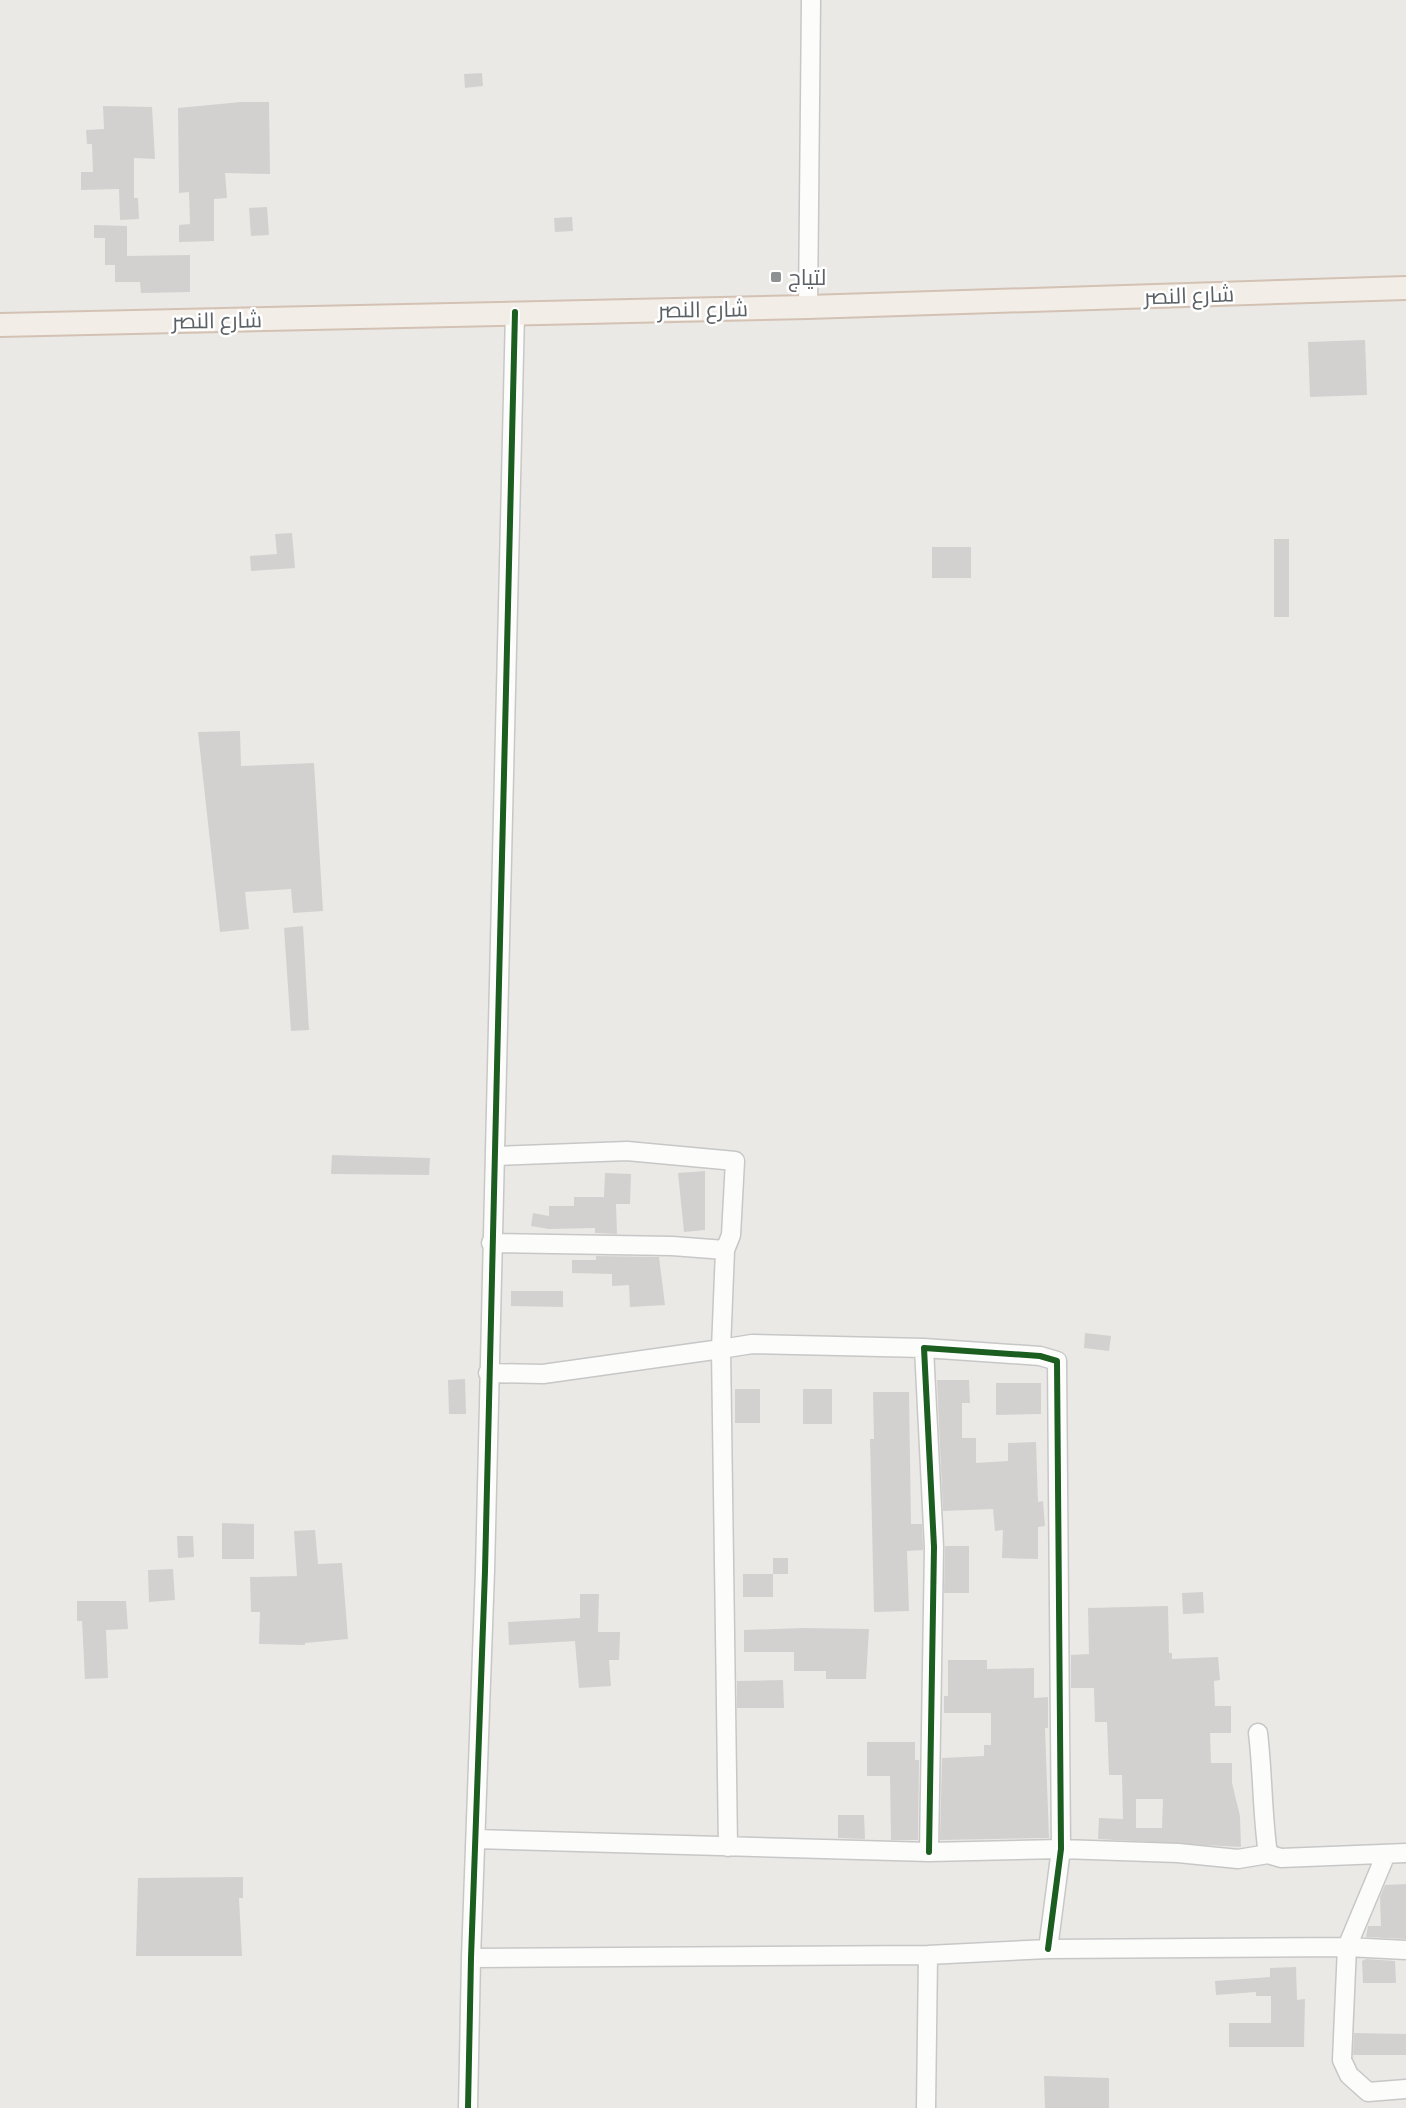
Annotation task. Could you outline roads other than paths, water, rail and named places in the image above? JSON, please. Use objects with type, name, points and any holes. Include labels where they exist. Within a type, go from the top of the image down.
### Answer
[{"type":"main road","name":"شارع النصر","points":[[0,325],[808,307],[1406,288]]},
{"type":"street","points":[[808,307],[811,0]]},
{"type":"street","points":[[468,2108],[485,1571],[491,1243],[515,312]]},
{"type":"street","points":[[495,1155],[627,1151],[735,1161],[731,1235],[725,1250],[721,1349],[728,1847]]},
{"type":"street","points":[[491,1243],[672,1246],[725,1250]]},
{"type":"street","points":[[488,1373],[543,1374],[752,1344],[924,1348],[1040,1356],[1057,1361],[1061,1849],[1048,1949]]},
{"type":"street","points":[[924,1348],[934,1547],[929,1852]]},
{"type":"street","points":[[1258,1734],[1263,1777],[1262,1811],[1268,1854]]},
{"type":"street","points":[[476,1839],[929,1852],[1061,1849],[1178,1853],[1238,1859],[1268,1854],[1281,1858],[1406,1853]]},
{"type":"street","points":[[1386,1854],[1347,1947],[1342,2060],[1349,2075],[1368,2092],[1406,2089]]},
{"type":"street","points":[[471,1958],[928,1955],[1048,1949],[1347,1947],[1406,1950]]},
{"type":"street","points":[[926,2108],[928,1955]]},
{"type":"place","name":"لتياج","points":[[776,277]]}]
